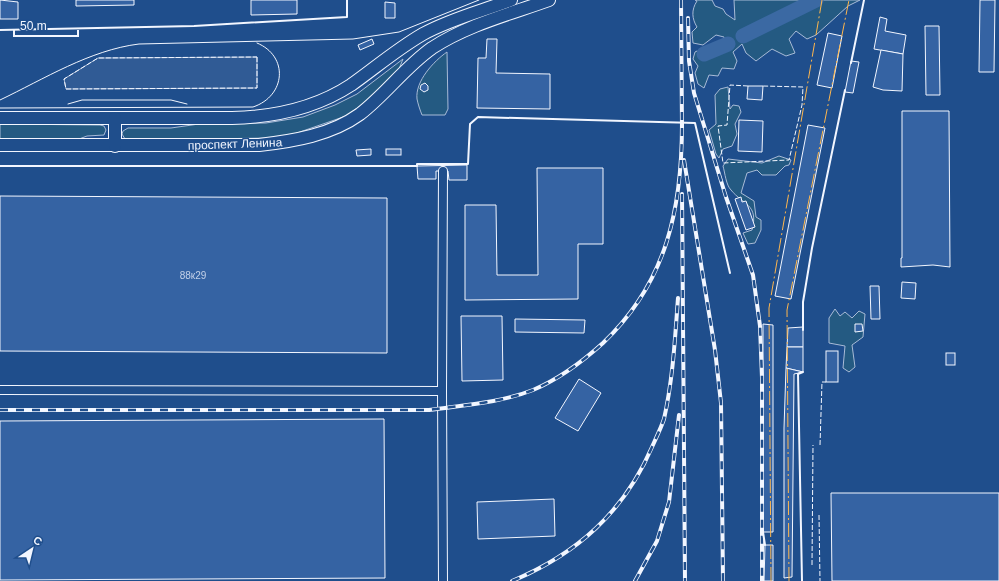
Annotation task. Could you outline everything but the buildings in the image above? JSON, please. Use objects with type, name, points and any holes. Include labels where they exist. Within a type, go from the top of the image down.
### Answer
[{"type":"main road","points":[[0,118],[262,117],[284,113],[327,98],[350,85],[400,49],[424,34],[448,23],[511,0]]},
{"type":"main road","name":"проспект Ленина","points":[[0,145],[260,145],[298,141],[345,122],[359,114],[431,49],[454,35],[550,0]]},
{"type":"main road","points":[[400,49],[409,52],[412,58],[411,66]]},
{"type":"main road","points":[[115,118],[115,146]]},
{"type":"street","points":[[443,171],[443,581]]},
{"type":"street","points":[[0,390],[442,390]]},
{"type":"shaded area","points":[[695,0],[712,0],[715,6],[723,9],[726,14],[735,20],[734,0],[860,0],[848,6],[816,35],[807,39],[796,31],[789,39],[795,53],[786,56],[772,49],[756,61],[746,53],[742,44],[733,52],[737,61],[734,69],[722,68],[718,76],[709,75],[704,88],[698,84],[695,73],[698,66],[693,59],[695,52],[697,51],[701,53],[709,51],[716,55],[721,49],[725,49],[724,37],[716,35],[703,45],[693,43],[692,32],[697,27],[693,14],[697,1]]},
{"type":"shaded area","points":[[447,52],[448,109],[445,115],[422,115],[417,99],[419,85],[431,66]]},
{"type":"shaded area","points":[[257,57],[257,88],[66,89],[64,79],[98,58]]},
{"type":"shaded area","points":[[403,59],[399,69],[366,102],[346,116],[294,134],[273,138],[130,140],[125,139],[122,134],[123,131],[128,128],[171,128],[199,124],[266,123],[303,117],[335,105],[357,94]]},
{"type":"shaded area","points":[[728,87],[730,109],[733,105],[739,106],[741,112],[735,124],[737,134],[732,146],[723,149],[719,158],[716,154],[709,130],[716,124],[715,95],[720,89]]},
{"type":"shaded area","points":[[0,124],[100,125],[104,126],[106,130],[104,135],[87,136],[79,139],[0,139]]},
{"type":"shaded area","points":[[779,156],[791,160],[789,165],[785,166],[776,175],[762,175],[757,170],[747,173],[741,193],[754,201],[756,217],[761,220],[761,230],[755,243],[748,244],[743,233],[752,230],[754,221],[752,210],[729,188],[723,166],[728,159],[762,163]]},
{"type":"shaded area","points":[[835,309],[840,316],[845,312],[852,318],[859,311],[865,314],[863,337],[852,345],[855,367],[849,372],[843,368],[845,346],[829,343],[829,318]]},
{"type":"waterway","points":[[743,36],[816,0]]},
{"type":"waterway","points":[[704,54],[728,44]]},
{"type":"tram line","points":[[0,100],[68,66],[103,52],[121,47],[139,44],[353,39],[399,32],[479,0]]},
{"type":"tram line","points":[[0,108],[253,107],[264,102],[272,94],[277,85],[279,76],[275,57],[267,49],[257,43]]},
{"type":"tram line","points":[[68,104],[82,100],[171,100],[187,104]]},
{"type":"railway","points":[[681,0],[682,128]]},
{"type":"railway","points":[[688,18],[689,61],[694,93],[726,197],[753,275],[760,326],[762,378],[762,581]]},
{"type":"railway","points":[[0,410],[429,410],[495,401],[543,386],[578,363],[603,343],[625,320],[642,295],[656,269],[674,214],[679,185],[682,123]]},
{"type":"railway","points":[[684,160],[715,350],[721,403],[723,581]]},
{"type":"railway","points":[[682,194],[685,581]]},
{"type":"railway","points":[[512,581],[557,558],[596,528],[613,511],[641,470],[664,419],[672,374],[678,298]]},
{"type":"railway","points":[[635,581],[657,541],[669,502],[679,415]]},
{"type":"fence","points":[[257,57],[257,88],[66,89],[64,79],[98,58],[257,57]]},
{"type":"fence","points":[[748,86],[730,85],[727,125],[718,126],[723,163],[789,160],[802,105],[803,87],[763,86]]},
{"type":"fence","points":[[820,445],[822,382],[826,382]]},
{"type":"fence","points":[[812,565],[813,445]]},
{"type":"fence","points":[[819,515],[820,581]]},
{"type":"wall","points":[[0,30],[194,26],[347,17],[347,0]]},
{"type":"wall","points":[[851,63],[864,0]]},
{"type":"wall","points":[[803,330],[803,302],[812,248],[845,90]]},
{"type":"wall","points":[[0,166],[417,166],[417,164],[468,164],[470,124],[478,117],[695,123],[730,273]]},
{"type":"wall","points":[[802,581],[798,374],[803,372]]},
{"type":"wall","points":[[763,532],[765,545]]},
{"type":"power","points":[[771,581],[769,308],[822,0]]},
{"type":"power","points":[[789,581],[787,310],[849,0]]}]
